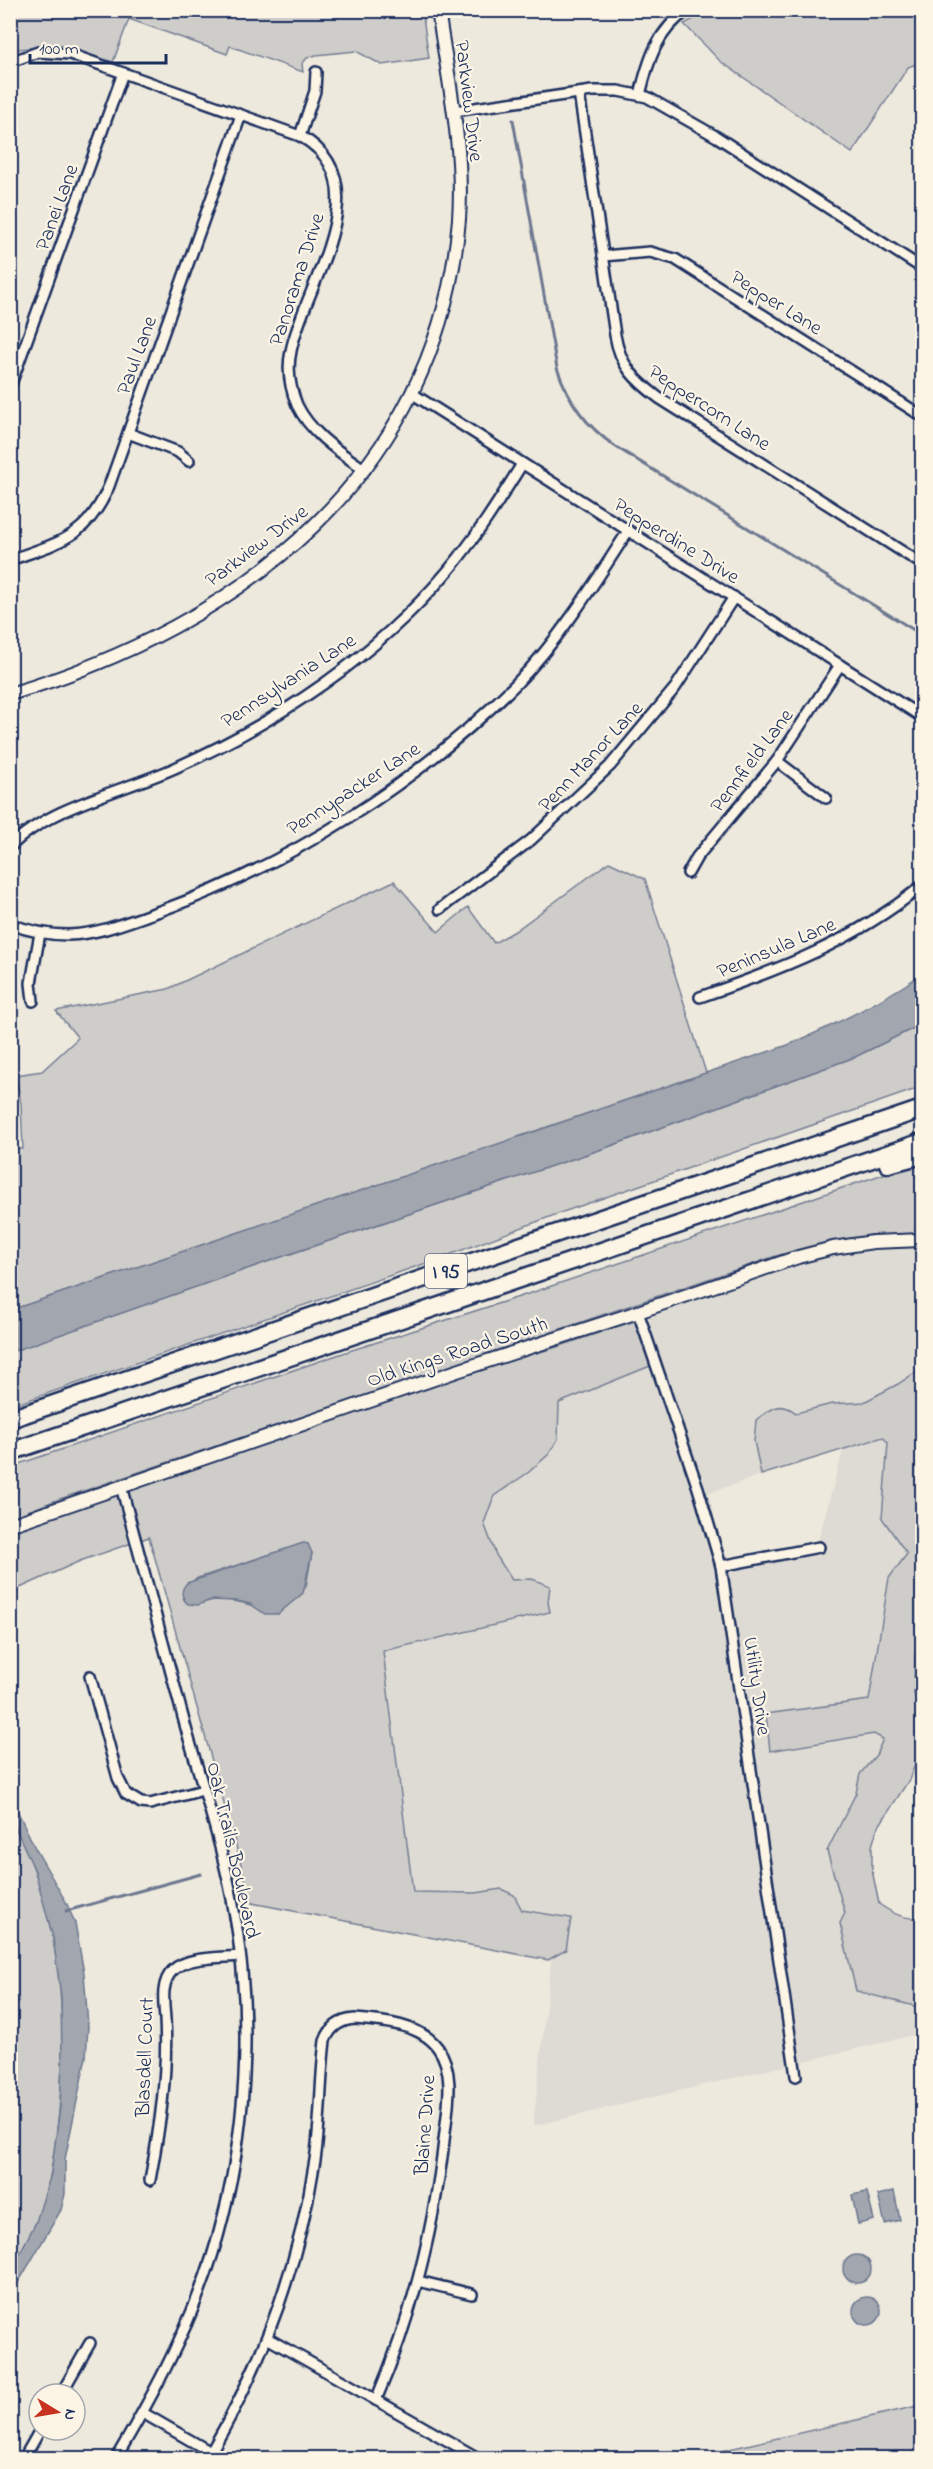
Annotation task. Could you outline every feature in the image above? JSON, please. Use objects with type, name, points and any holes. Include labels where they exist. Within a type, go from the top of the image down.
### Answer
[{"type":"highway","points":[[881,1123],[911,1101],[922,1097]]},
{"type":"highway","name":"I 95","points":[[10,1419],[922,1109]]},
{"type":"highway","name":"I 95","points":[[10,1452],[922,1142]]},
{"type":"highway","points":[[825,1175],[886,1165],[922,1155]]},
{"type":"street","name":"Parkview Drive","points":[[10,694],[77,672],[130,649],[184,621],[227,595],[307,535],[342,499],[393,429],[412,394],[440,322],[453,266],[460,193],[454,111],[438,10]]},
{"type":"street","points":[[640,94],[656,44],[670,25],[688,10]]},
{"type":"street","name":"Panorama Drive","points":[[10,62],[28,54],[54,51],[70,54],[300,136],[316,148],[331,168],[336,183],[337,215],[291,349],[289,372],[291,387],[297,404],[311,427],[365,470]]},
{"type":"street","points":[[300,136],[315,91],[316,72]]},
{"type":"street","name":"Panei Lane","points":[[10,387],[123,73]]},
{"type":"street","points":[[454,111],[611,90],[640,94],[678,113],[922,268]]},
{"type":"street","name":"Peppercorn Lane","points":[[579,93],[618,351],[626,369],[635,380],[659,398],[922,564]]},
{"type":"street","name":"Paul Lane","points":[[10,560],[66,539],[88,524],[98,511],[241,115]]},
{"type":"street","name":"Pepper Lane","points":[[603,256],[650,252],[675,260],[922,416]]},
{"type":"street","name":"Pepperdine Drive","points":[[412,394],[922,717]]},
{"type":"street","points":[[128,433],[178,452],[189,461]]},
{"type":"street","name":"Pennsylvania Lane","points":[[10,847],[45,820],[176,768],[238,736],[354,661],[410,612],[447,572],[481,527],[522,464]]},
{"type":"street","name":"Pennypacker Lane","points":[[10,924],[40,933],[69,935],[95,931],[180,903],[239,877],[298,846],[403,781],[478,721],[535,662],[578,607],[628,531]]},
{"type":"street","name":"Penn Manor Lane","points":[[440,909],[531,840],[606,771],[675,688],[734,597]]},
{"type":"street","name":"Pennfield Lane","points":[[688,873],[696,857],[777,761],[840,664]]},
{"type":"street","points":[[777,761],[826,798]]},
{"type":"street","name":"Peninsula Lane","points":[[700,997],[785,967],[819,952],[865,927],[922,886]]},
{"type":"street","points":[[33,1001],[32,983],[40,933]]},
{"type":"street","name":"Old Kings Road South","points":[[10,1525],[457,1371],[638,1312],[760,1268],[824,1250],[873,1242],[922,1240]]},
{"type":"street","name":"Utility Drive","points":[[638,1312],[698,1488],[721,1566],[796,2076]]},
{"type":"street","name":"Oak Trails Boulevard","points":[[116,2458],[143,2413],[189,2319],[225,2210],[240,2125],[245,2021],[240,1956],[231,1897],[121,1486]]},
{"type":"street","points":[[721,1566],[819,1547]]},
{"type":"street","points":[[90,1676],[118,1778],[126,1794],[137,1801],[150,1804],[203,1790]]},
{"type":"street","name":"Blasdell Court","points":[[150,2180],[163,2097],[166,2045],[164,1994],[167,1979],[173,1970],[186,1963],[240,1956]]},
{"type":"street","name":"Blaine Drive","points":[[211,2452],[239,2400],[267,2338],[290,2270],[308,2201],[319,2126],[325,2041],[333,2028],[346,2020],[359,2019],[417,2031],[436,2045],[447,2066],[448,2092],[436,2200],[418,2281],[395,2354],[376,2400]]},
{"type":"street","points":[[418,2281],[472,2295]]},
{"type":"street","points":[[267,2338],[478,2458]]},
{"type":"street","points":[[68,2382],[90,2343]]},
{"type":"street","points":[[143,2413],[221,2458]]},
{"type":"street","points":[[24,2458],[33,2442]]},
{"type":"shaded area","points":[[385,10],[422,11],[429,58],[382,65],[356,51],[316,55],[307,58],[302,64],[303,72],[230,46],[227,54],[129,19],[113,62],[59,45],[18,49],[11,33],[11,11],[346,11],[358,14]]},
{"type":"shaded area","points":[[712,10],[922,11],[922,62],[908,67],[852,153],[720,61],[684,24]]},
{"type":"shaded area","points":[[609,862],[645,879],[706,1073],[11,1310],[10,1147],[23,1149],[21,1104],[16,1075],[42,1071],[78,1038],[56,1011],[168,989],[394,881],[438,932],[468,907],[494,943],[515,931]]},
{"type":"shaded area","points":[[922,974],[922,1024],[855,1057],[608,1147],[281,1257],[11,1352],[11,1310],[788,1045],[857,1013]]},
{"type":"shaded area","points":[[922,1024],[922,1087],[560,1213],[441,1258],[11,1406],[10,1352],[281,1257],[608,1147],[855,1057]]},
{"type":"shaded area","points":[[922,1161],[922,1234],[886,1235],[850,1240],[779,1255],[54,1501],[11,1518],[10,1467],[349,1351],[519,1297]]},
{"type":"shaded area","points":[[895,1246],[922,1247],[922,1367],[898,1384],[864,1402],[832,1404],[796,1413],[789,1407],[766,1412],[755,1420],[754,1441],[761,1475],[703,1495],[725,1561],[818,1541],[843,1450],[883,1437],[888,1443],[882,1518],[908,1554],[889,1578],[869,1700],[766,1714],[770,1751],[875,1734],[883,1739],[876,1755],[860,1774],[856,1793],[827,1851],[845,1913],[856,1991],[922,2008],[922,2033],[533,2126],[551,1961],[548,1960],[566,1950],[571,1918],[522,1910],[514,1895],[501,1889],[476,1893],[413,1892],[383,1650],[549,1612],[548,1602],[532,1579],[512,1581],[496,1555],[484,1523],[494,1496],[529,1472],[549,1454],[558,1439],[559,1403],[660,1362],[646,1317],[725,1286],[815,1257],[851,1250]]},
{"type":"shaded area","points":[[646,1317],[660,1362],[559,1403],[558,1439],[549,1454],[529,1472],[494,1496],[484,1523],[496,1555],[512,1580],[532,1579],[550,1586],[548,1602],[550,1612],[383,1651],[413,1892],[476,1893],[501,1889],[514,1895],[522,1910],[571,1918],[566,1950],[548,1960],[252,1903],[149,1537],[80,1561],[11,1592],[11,1530],[471,1371],[554,1348]],"holes":[[[298,1545],[312,1553],[306,1587],[278,1614],[232,1601],[217,1600],[193,1605],[183,1597],[195,1579]]]},
{"type":"shaded area","points":[[922,1368],[922,1633],[915,1655],[914,1693],[922,1727],[922,1747],[909,1780],[877,1829],[872,1846],[872,1870],[879,1904],[905,1917],[922,1917],[922,2008],[856,1991],[840,1923],[845,1913],[827,1851],[856,1793],[860,1774],[876,1755],[883,1739],[874,1734],[770,1751],[766,1714],[869,1700],[889,1578],[907,1554],[882,1518],[888,1443],[883,1437],[761,1475],[754,1441],[756,1420],[771,1410],[785,1407],[796,1413],[832,1404],[864,1402]]},
{"type":"shaded area","points":[[303,1543],[308,1544],[312,1553],[303,1593],[278,1614],[265,1614],[250,1604],[237,1601],[211,1600],[198,1605],[188,1604],[184,1599],[182,1591],[187,1583]]},
{"type":"shaded area","points":[[11,1797],[75,1923],[84,1973],[88,2026],[86,2057],[65,2159],[65,2194],[61,2210],[11,2295],[11,2270],[36,2222],[51,2174],[60,2107],[62,2063],[61,1996],[53,1938],[35,1871],[11,1818]]},
{"type":"shaded area","points":[[11,1818],[42,1893],[52,1933],[62,2015],[62,2056],[56,2138],[48,2189],[35,2225],[11,2270]]},
{"type":"shaded area","points":[[894,2191],[900,2220],[885,2224],[878,2195]]},
{"type":"shaded area","points":[[867,2192],[874,2220],[858,2224],[852,2195]]},
{"type":"shaded area","points":[[857,2255],[867,2259],[871,2269],[867,2279],[857,2283],[847,2279],[843,2269],[847,2259]]},
{"type":"shaded area","points":[[867,2297],[877,2301],[881,2311],[877,2321],[867,2325],[857,2321],[853,2311],[857,2301]]},
{"type":"shaded area","points":[[922,2405],[922,2458],[690,2458]]},
{"type":"waterway","points":[[513,120],[557,368],[573,403],[587,422],[616,447],[922,635]]},
{"type":"waterway","points":[[66,1911],[201,1874]]}]
